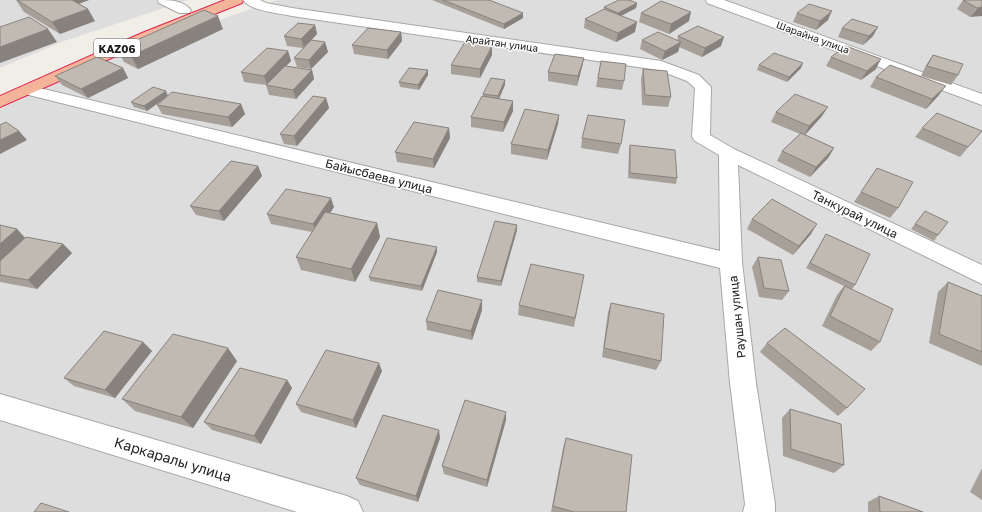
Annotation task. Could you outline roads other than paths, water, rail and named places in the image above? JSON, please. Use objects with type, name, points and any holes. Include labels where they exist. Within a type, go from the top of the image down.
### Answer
[{"type":"highway","name":"KАZ06","points":[[0,102],[26,83],[184,10],[213,0]]},
{"type":"highway","name":"KАZ06","points":[[26,83],[124,46],[237,0]]},
{"type":"street","points":[[164,0],[184,10]]},
{"type":"street","name":"Арайтан улица","points":[[249,0],[262,6],[292,12],[661,66],[693,78],[703,87],[701,136],[728,153]]},
{"type":"street","name":"Шарайна улица","points":[[712,0],[982,100]]},
{"type":"street","name":"Байысбаева улица","points":[[26,83],[731,262]]},
{"type":"street","name":"Раушан улица","points":[[728,153],[731,262],[743,383],[760,504],[759,512]]},
{"type":"street","name":"Танкурай улица","points":[[728,153],[982,275]]},
{"type":"street","name":"Каркаралы улица","points":[[0,406],[347,512]]}]
